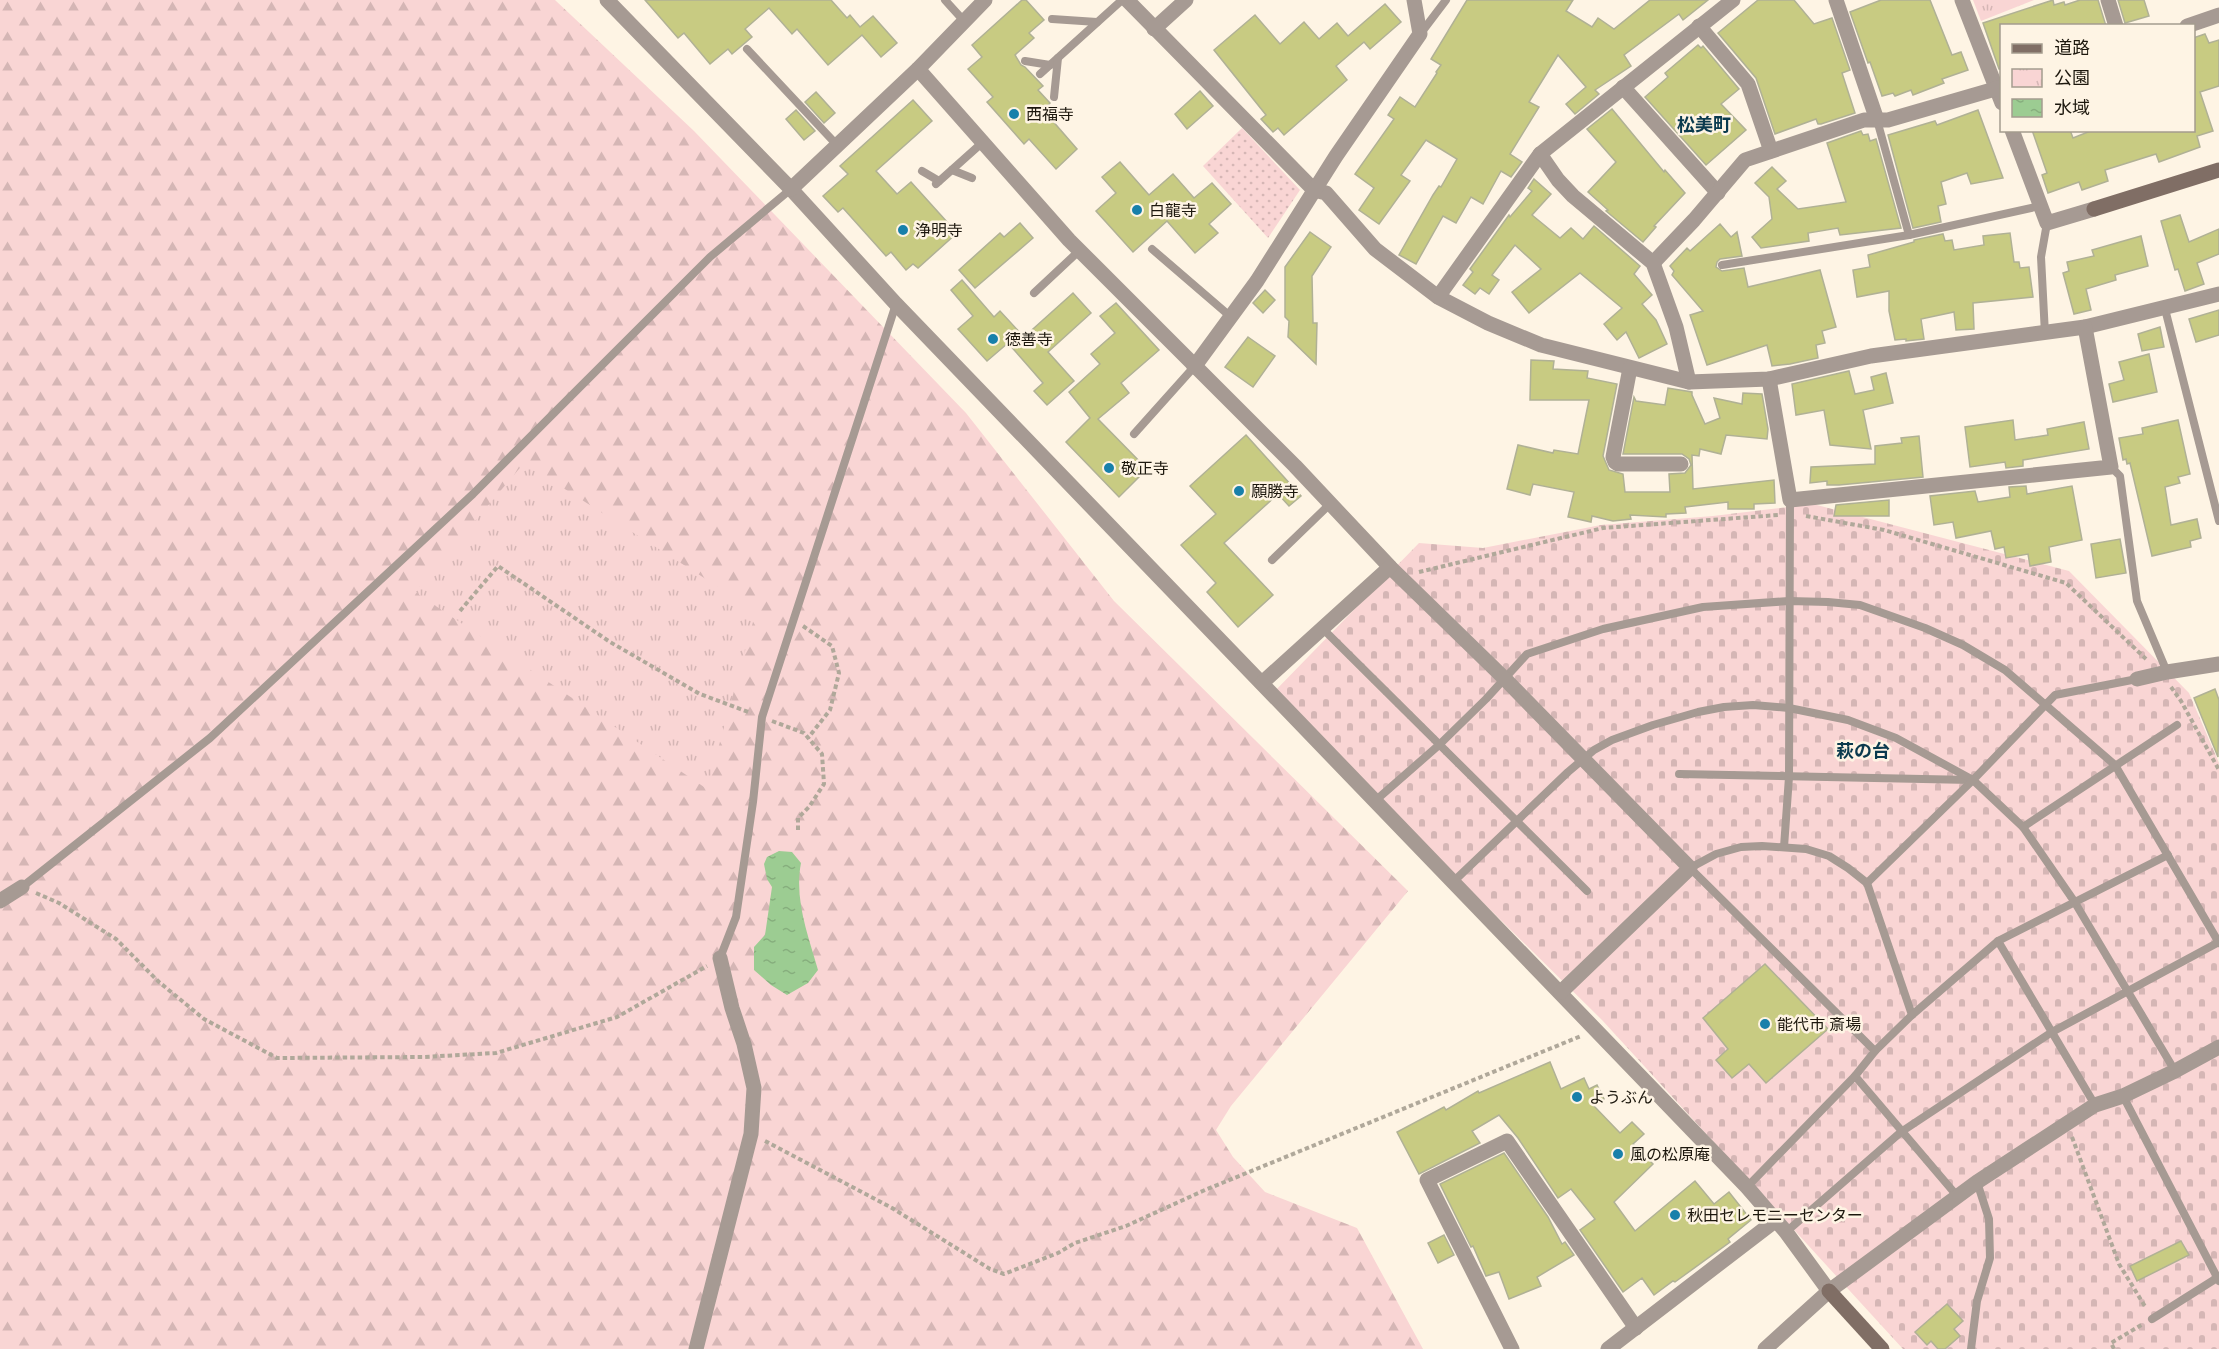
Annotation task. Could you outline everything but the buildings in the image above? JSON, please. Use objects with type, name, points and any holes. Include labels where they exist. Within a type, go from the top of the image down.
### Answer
[{"type":"street","points":[[791,189],[836,144],[918,69],[985,0]]},
{"type":"street","points":[[1127,0],[1314,190],[1326,193],[1375,249],[1438,297],[1488,323],[1541,345],[1689,382],[1769,379],[1871,356],[2085,327],[2219,294]]},
{"type":"street","points":[[1154,29],[1186,0]]},
{"type":"street","points":[[1194,367],[1257,281],[1314,190],[1420,34],[1414,0]]},
{"type":"street","points":[[1438,297],[1540,154],[1733,0]]},
{"type":"street","points":[[1836,0],[1877,120]]},
{"type":"street","points":[[1653,262],[1718,193],[1745,160],[1864,120],[1888,120],[2000,93],[1962,0]]},
{"type":"street","points":[[2108,0],[2115,24]]},
{"type":"street","points":[[616,3],[896,303],[1747,1187],[1781,1226],[1829,1291],[1882,1349]]},
{"type":"street","points":[[2193,24],[2219,15]]},
{"type":"street","points":[[1699,26],[1748,84],[1771,151]]},
{"type":"street","points":[[918,69],[1080,250],[1295,466],[1390,567],[1504,678],[1690,868],[1561,992]]},
{"type":"street","points":[[1623,87],[1718,193]]},
{"type":"street","points":[[2013,132],[2047,223],[2219,170]]},
{"type":"street","points":[[1540,154],[1558,180],[1573,196],[1653,262],[1676,327],[1689,382]]},
{"type":"street","points":[[1769,379],[1790,500],[2111,467],[2085,327]]},
{"type":"street","points":[[1630,368],[1613,457],[1615,462],[1618,464],[1681,465]]},
{"type":"street","points":[[1262,683],[1390,567]]},
{"type":"street","points":[[2137,679],[2219,664]]},
{"type":"street","points":[[0,901],[22,887]]},
{"type":"street","points":[[696,1349],[751,1134],[754,1088],[720,958]]},
{"type":"street","points":[[1765,1349],[1829,1291],[1977,1182],[2095,1105],[2122,1096],[2218,1050]]},
{"type":"street","points":[[1512,1349],[1427,1180],[1507,1141],[1636,1328]]},
{"type":"street","points":[[1608,1349],[1781,1226]]},
{"type":"lane","points":[[945,0],[964,21]]},
{"type":"lane","points":[[1040,74],[1122,0]]},
{"type":"lane","points":[[1420,34],[1446,0]]},
{"type":"lane","points":[[1052,20],[1097,22]]},
{"type":"lane","points":[[747,49],[836,144]]},
{"type":"lane","points":[[1054,97],[1058,58]]},
{"type":"lane","points":[[1025,61],[1050,65]]},
{"type":"lane","points":[[1877,120],[1910,235]]},
{"type":"lane","points":[[922,171],[937,182],[983,142]]},
{"type":"lane","points":[[952,170],[972,178]]},
{"type":"lane","points":[[22,887],[210,738],[473,494],[710,257],[791,189]]},
{"type":"lane","points":[[1722,265],[1910,235],[2040,206]]},
{"type":"lane","points":[[2045,334],[2041,257],[2047,223]]},
{"type":"lane","points":[[1152,249],[1231,317]]},
{"type":"lane","points":[[1034,292],[1080,250]]},
{"type":"lane","points":[[720,958],[736,916],[753,802],[762,717],[896,303]]},
{"type":"lane","points":[[2165,309],[2219,521]]},
{"type":"lane","points":[[1134,435],[1194,367]]},
{"type":"lane","points":[[2111,467],[2120,476],[2137,601],[2167,672]]},
{"type":"lane","points":[[1784,847],[1789,777],[1790,500]]},
{"type":"lane","points":[[1272,560],[1330,504]]},
{"type":"lane","points":[[1376,801],[1439,745],[1486,699],[1527,654],[1603,629],[1704,607],[1789,601],[1860,606],[1925,628],[1963,645],[2005,670],[2115,765],[2219,943],[2052,1032],[1901,1132],[1781,1226]]},
{"type":"lane","points":[[1322,628],[1587,891]]},
{"type":"lane","points":[[1867,883],[1973,780],[2055,695],[2137,679]]},
{"type":"lane","points":[[1453,882],[1568,772],[1594,750],[1612,740],[1698,712],[1753,705],[1819,713],[1867,725],[1973,780],[2023,827],[2074,901],[2175,1071]]},
{"type":"lane","points":[[2023,827],[2177,725]]},
{"type":"lane","points":[[1679,774],[1973,780]]},
{"type":"lane","points":[[1875,1051],[1690,868],[1716,854],[1741,847],[1806,849],[1829,856],[1867,883],[1912,1016]]},
{"type":"lane","points":[[1747,1187],[1855,1076],[1875,1051],[1998,941],[2168,855]]},
{"type":"lane","points":[[1998,941],[2095,1105]]},
{"type":"lane","points":[[1855,1076],[1958,1197]]},
{"type":"lane","points":[[2122,1096],[2218,1279],[2152,1319]]},
{"type":"lane","points":[[1971,1349],[1977,1301],[1989,1258],[1989,1219],[1977,1182]]},
{"type":"path","points":[[460,611],[498,566],[610,642],[700,694],[804,733],[822,754],[824,784],[809,807],[798,818],[798,833]]},
{"type":"path","points":[[793,620],[832,646],[839,673],[831,710],[808,738]]},
{"type":"path","points":[[22,887],[59,903],[116,939],[159,982],[204,1019],[277,1058],[423,1057],[496,1053],[618,1017],[720,958]]},
{"type":"path","points":[[751,1134],[787,1150],[881,1202],[990,1269],[1004,1274],[1058,1253],[1076,1243],[1126,1226],[1205,1190],[1596,1030]]},
{"type":"path","points":[[2067,1125],[2119,1264],[2152,1319],[2111,1343],[2114,1349]]},
{"type":"green space","points":[[0,0],[555,0],[694,131],[966,413],[1114,601],[1408,891],[1231,1106],[1216,1130],[1233,1157],[1265,1192],[1357,1228],[1423,1349],[0,1349]]},
{"type":"green space","points":[[1973,0],[2034,0],[1981,21]]},
{"type":"green space","points":[[1242,128],[1300,190],[1268,238],[1203,166]]},
{"type":"green space","points":[[524,463],[756,611],[707,789],[415,592]]},
{"type":"green space","points":[[1813,504],[2069,571],[2189,693],[2219,763],[2219,1349],[1903,1349],[1602,1020],[1272,694],[1419,543],[1483,548],[1601,525],[1713,516]]},
{"type":"water","points":[[779,851],[792,852],[801,863],[799,890],[801,903],[818,970],[808,983],[787,995],[754,970],[754,947],[765,935],[772,887],[767,879],[764,864],[767,857]]},
{"type":"place","name":"西福寺","points":[[1014,114]]},
{"type":"place","name":"白龍寺","points":[[1137,210]]},
{"type":"place","name":"浄明寺","points":[[903,230]]},
{"type":"place","name":"徳善寺","points":[[993,339]]},
{"type":"place","name":"敬正寺","points":[[1109,468]]},
{"type":"place","name":"願勝寺","points":[[1239,491]]},
{"type":"place","name":"能代市 斎場","points":[[1765,1024]]},
{"type":"place","name":"ようぶん","points":[[1577,1097]]},
{"type":"place","name":"風の松原庵","points":[[1618,1154]]},
{"type":"place","name":"秋田セレモニーセンター","points":[[1675,1215]]},
{"type":"district","name":"松美町","points":[[1704,124]]},
{"type":"district","name":"萩の台","points":[[1863,750]]}]
